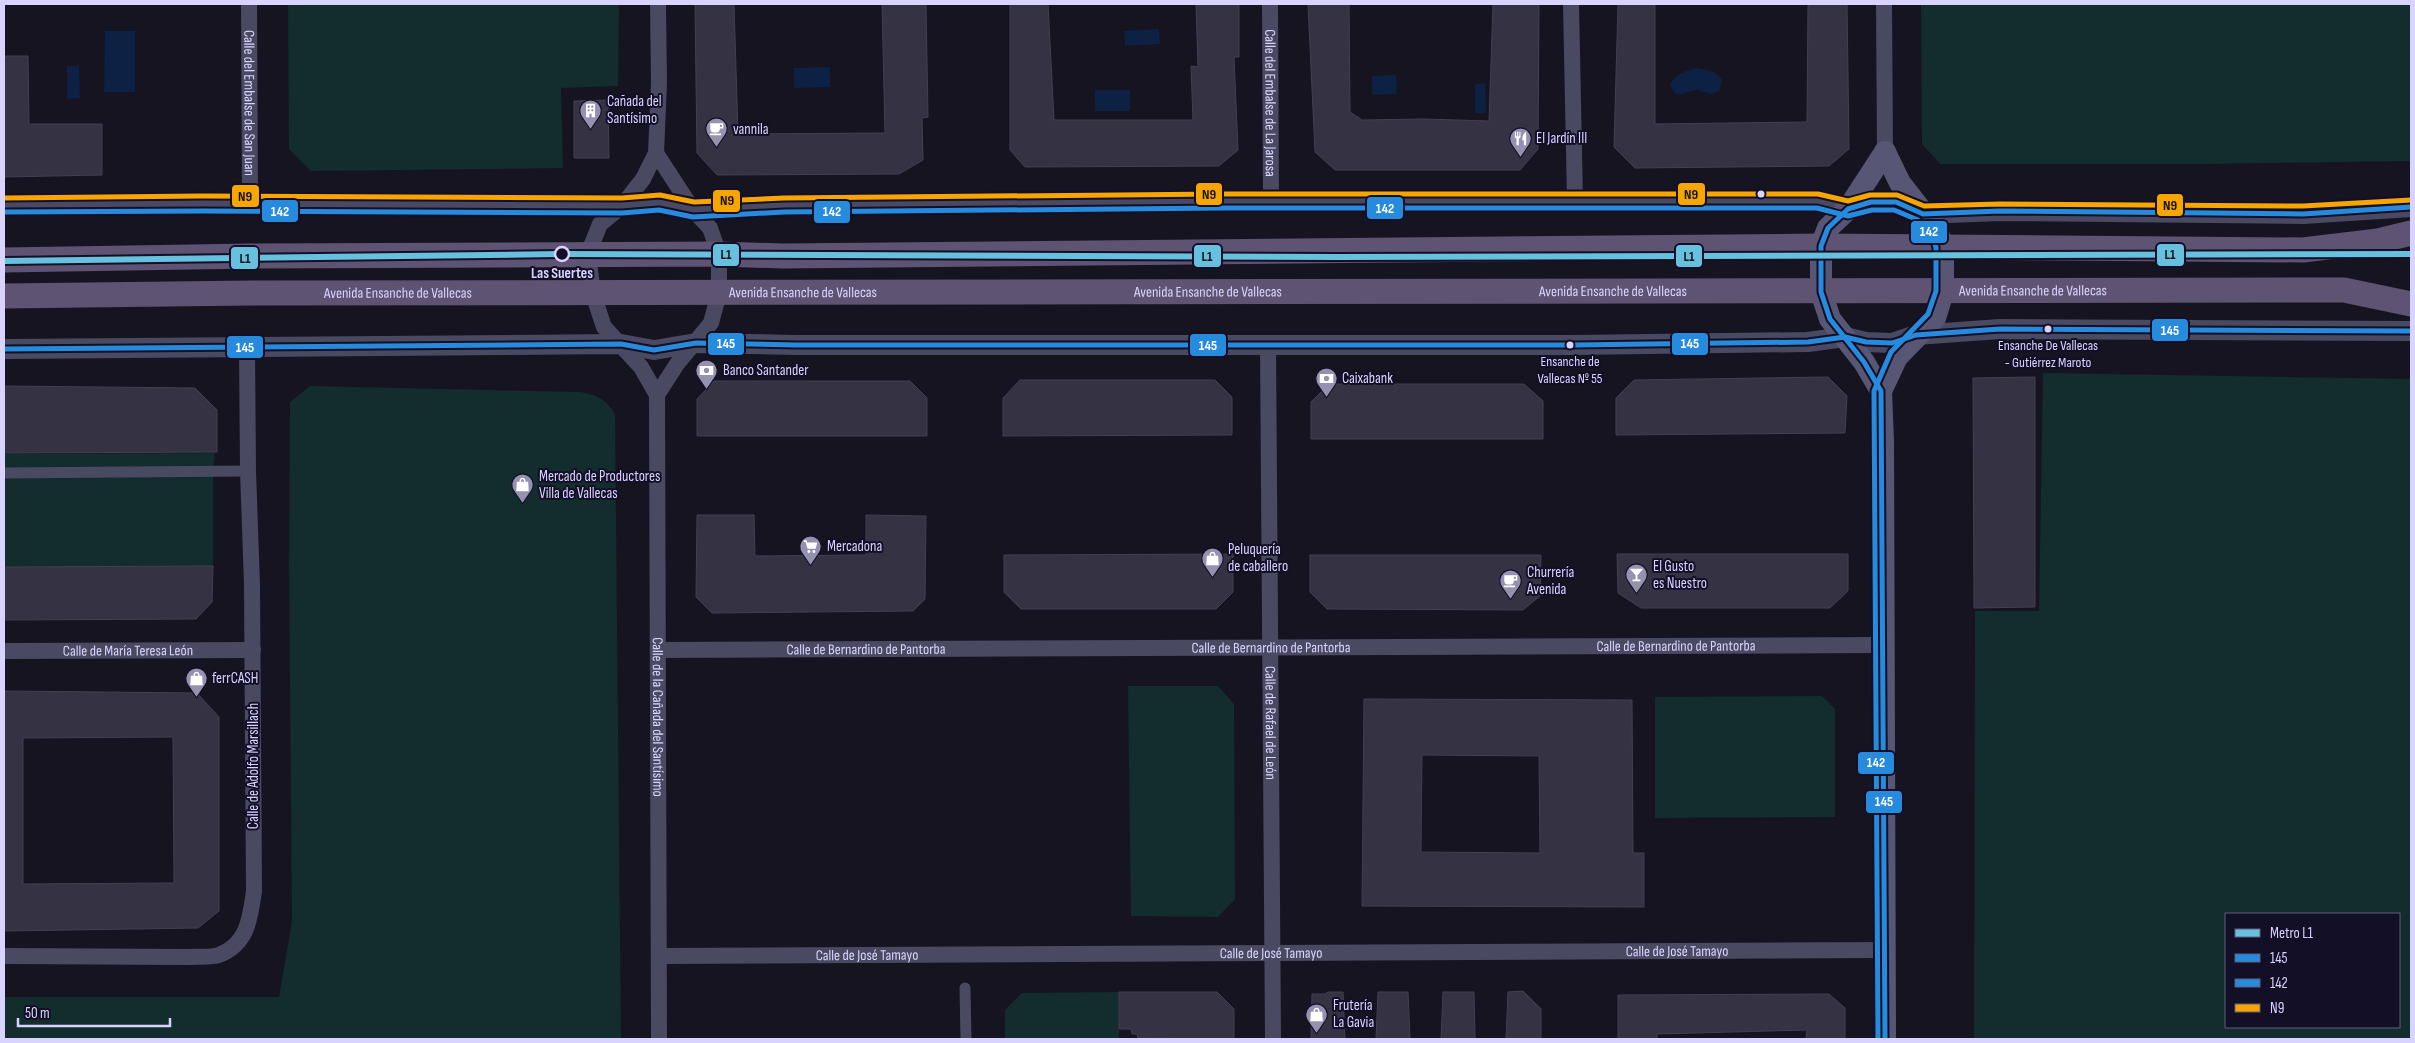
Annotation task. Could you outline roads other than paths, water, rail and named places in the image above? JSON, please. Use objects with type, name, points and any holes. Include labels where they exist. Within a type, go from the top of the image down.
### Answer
[{"type":"main road","points":[[1881,391],[1864,362],[1830,319],[1821,292],[1821,246],[1828,228],[1848,209],[1885,152]]},
{"type":"main road","points":[[1885,152],[1900,183],[1936,229],[1943,246],[1943,292],[1935,318],[1916,335],[1897,357],[1881,391],[1885,1039]]},
{"type":"main road","points":[[4,260],[588,254],[782,256],[1821,246],[2303,250],[2378,241],[2411,233]]},
{"type":"main road","name":"Avenida Ensanche de Vallecas","points":[[4,296],[2344,290],[2411,304]]},
{"type":"street","name":"Calle del Embalse de San Juan","points":[[249,4],[250,203]]},
{"type":"street","points":[[656,153],[693,210],[710,228],[719,254],[719,294],[712,324],[677,364],[658,395],[641,367],[604,327],[593,294],[588,254],[600,224],[622,206],[643,179],[656,153],[659,83],[658,4]]},
{"type":"street","name":"Calle del Embalse de La Jarosa","points":[[1270,4],[1271,201]]},
{"type":"street","points":[[1571,4],[1575,200]]},
{"type":"street","points":[[1884,4],[1885,152]]},
{"type":"street","points":[[4,205],[250,203],[622,206],[660,202],[693,210],[784,205],[1271,201],[1818,201],[1848,209],[1871,202],[1896,202],[1923,214],[2000,210],[2304,214],[2411,207]]},
{"type":"street","points":[[4,349],[247,349],[621,344],[654,350],[696,343],[806,345],[1268,345],[1765,343],[1808,342],[1845,337],[1866,342],[1892,343],[1916,335],[2000,329],[2411,331]]},
{"type":"street","name":"Calle de Rafael de León","points":[[1268,345],[1272,646],[1273,1039]]},
{"type":"street","name":"Calle de Adolfo Marsillach","points":[[4,956],[195,957],[218,955],[238,943],[250,922],[254,891],[253,650],[247,349]]},
{"type":"street","name":"Calle de la Cañada del Santísimo","points":[[658,395],[660,650],[659,1039]]},
{"type":"street","points":[[4,473],[248,470]]},
{"type":"street","name":"Calle de Bernardino de Pantorba","points":[[660,650],[1884,645]]},
{"type":"street","name":"Calle de María Teresa León","points":[[4,651],[253,650]]},
{"type":"street","name":"Calle de José Tamayo","points":[[659,956],[1884,950]]},
{"type":"street","points":[[965,988],[966,1039]]},
{"type":"water","points":[[1159,29],[1160,44],[1125,46],[1124,31]]},
{"type":"water","points":[[105,31],[135,31],[135,92],[104,92]]},
{"type":"water","points":[[67,66],[79,66],[80,98],[67,99]]},
{"type":"water","points":[[830,67],[830,87],[794,88],[794,68]]},
{"type":"water","points":[[1697,68],[1711,71],[1720,77],[1722,80],[1719,91],[1711,94],[1698,90],[1682,94],[1676,93],[1670,85],[1674,78]]},
{"type":"water","points":[[1396,75],[1397,94],[1372,95],[1372,76]]},
{"type":"water","points":[[1485,83],[1486,113],[1475,113],[1475,84]]},
{"type":"water","points":[[1095,90],[1130,90],[1130,111],[1095,111]]},
{"type":"metro line","name":"L1","points":[[4,261],[561,254],[1337,257],[2411,254]]},
{"type":"place","name":"Cañada del Santísimo","points":[[591,129]]},
{"type":"place","name":"vannila","points":[[717,148]]},
{"type":"place","name":"El Jardín III","points":[[1520,157]]},
{"type":"place","name":"Las Suertes","points":[[562,254]]},
{"type":"place","name":"Ensanche De Vallecas - Gutiérrez Maroto","points":[[2048,329]]},
{"type":"place","name":"Ensanche de Vallecas Nº 55","points":[[1570,345]]},
{"type":"place","name":"Banco Santander","points":[[707,389]]},
{"type":"place","name":"Caixabank","points":[[1326,397]]},
{"type":"place","name":"Mercado de Productores Villa de Vallecas","points":[[523,504]]},
{"type":"place","name":"Mercadona","points":[[811,565]]},
{"type":"place","name":"Peluquería de caballero","points":[[1212,577]]},
{"type":"place","name":"El Gusto es Nuestro","points":[[1637,594]]},
{"type":"place","name":"Churrería Avenida","points":[[1511,600]]},
{"type":"place","name":"ferrCASH","points":[[196,697]]},
{"type":"place","name":"Frutería La Gavia","points":[[1317,1033]]}]
